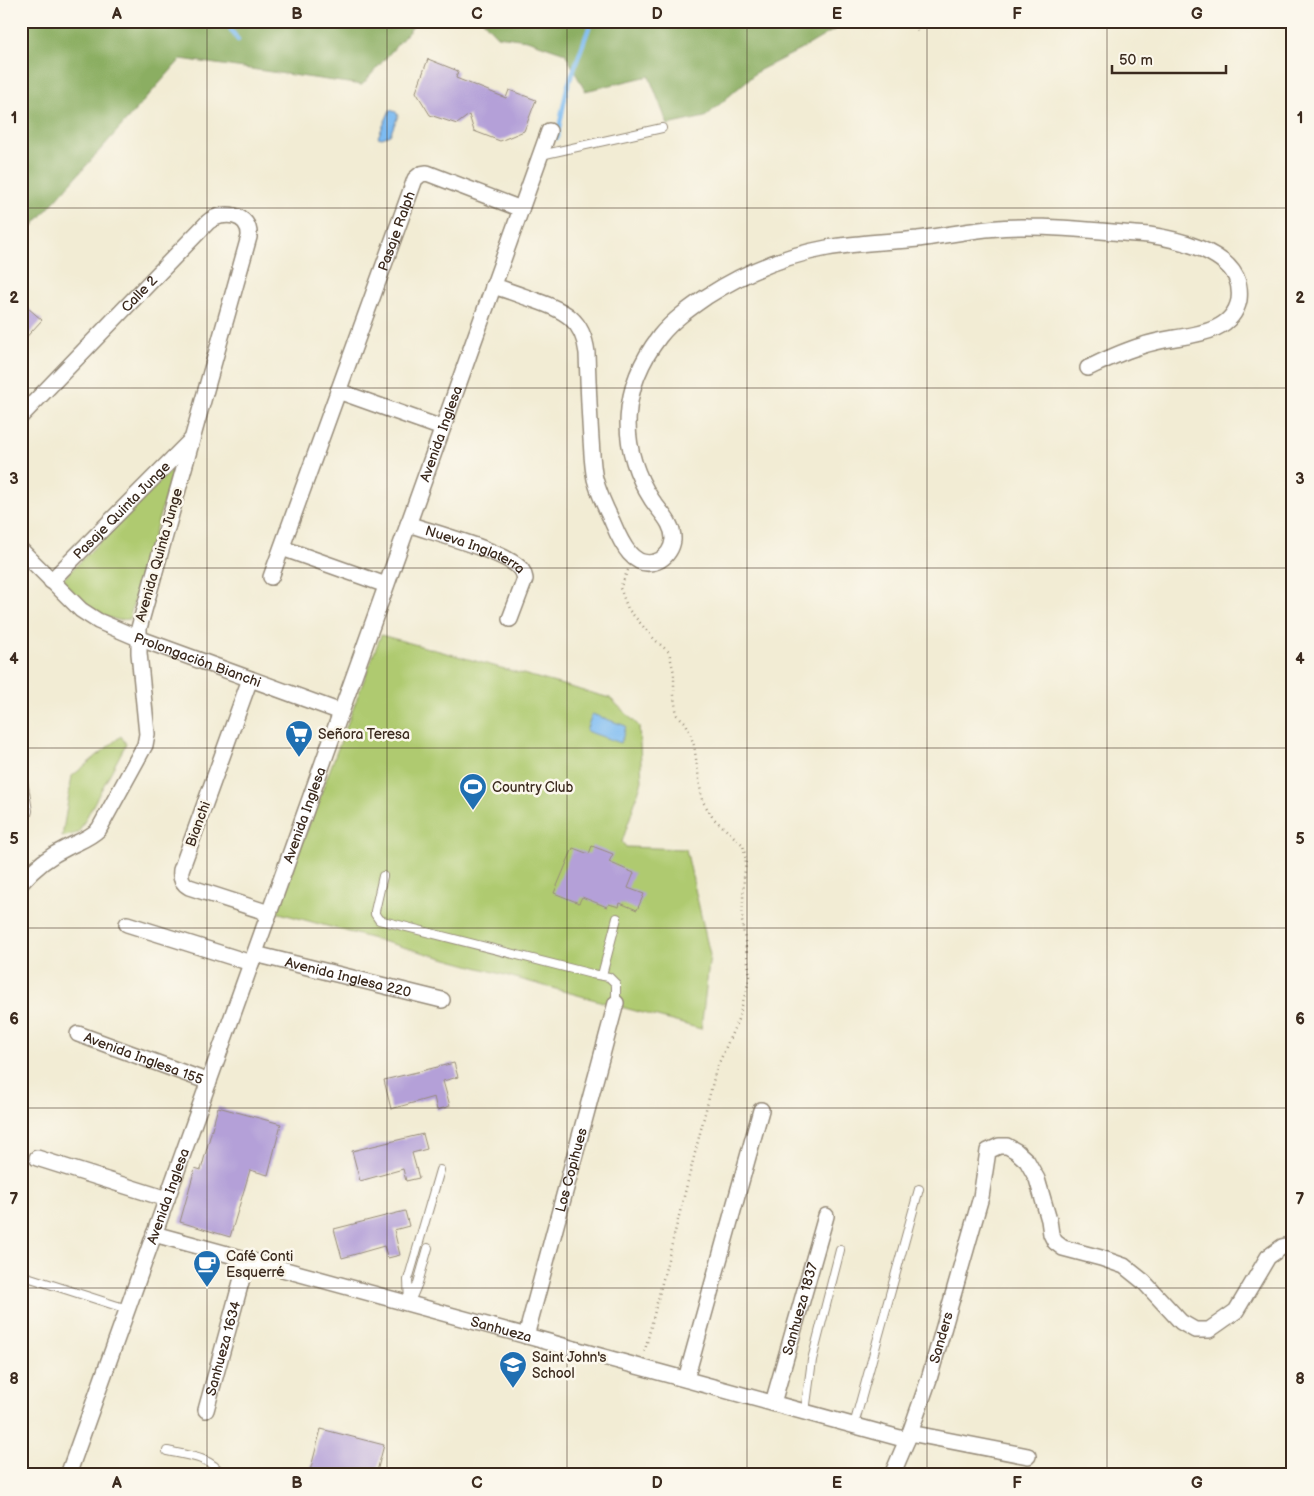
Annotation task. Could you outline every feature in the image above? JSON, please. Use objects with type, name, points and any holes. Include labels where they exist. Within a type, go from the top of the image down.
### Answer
[{"type":"street","name":"Avenida Inglesa","points":[[68,1475],[549,131]]},
{"type":"street","name":"Pasaje Ralph","points":[[271,577],[413,182],[417,176],[424,173],[430,174],[521,209]]},
{"type":"street","name":"Calle 2","points":[[23,411],[213,218],[225,214],[243,220],[250,232],[248,241]]},
{"type":"street","points":[[493,286],[559,309],[570,317],[580,329],[586,344],[587,353],[591,454],[596,480],[600,494],[620,539],[634,557],[644,563],[660,560],[670,550],[673,536],[669,524],[641,480],[629,444],[627,428],[628,411],[642,364],[662,334],[685,312],[720,288],[764,266],[804,253],[829,248],[1026,226],[1149,235],[1166,238],[1202,250],[1220,260],[1233,272],[1237,280],[1239,296],[1236,310],[1224,323],[1203,333],[1139,346],[1088,368]]},
{"type":"street","name":"Avenida Quinta Junge","points":[[21,883],[46,860],[58,852],[89,838],[100,830],[145,745],[147,734],[138,638],[143,608],[248,241]]},
{"type":"street","points":[[338,391],[442,428]]},
{"type":"street","name":"Pasaje Quinta Junge","points":[[51,580],[191,440]]},
{"type":"street","name":"Nueva Inglaterra","points":[[408,524],[479,548],[519,567],[525,579],[510,619]]},
{"type":"street","points":[[282,548],[386,585]]},
{"type":"street","name":"Prolongación Bianchi","points":[[21,550],[92,618],[138,638],[341,712]]},
{"type":"street","name":"Bianchi","points":[[250,679],[181,870],[181,878],[185,885],[189,887],[269,914]]},
{"type":"street","name":"Avenida Inglesa 220","points":[[127,924],[253,958],[442,1000]]},
{"type":"street","name":"Los Copihues","points":[[526,1336],[616,1003]]},
{"type":"street","name":"Avenida Inglesa 155","points":[[78,1034],[209,1082]]},
{"type":"street","points":[[686,1379],[761,1110]]},
{"type":"street","name":"Sanders","points":[[892,1475],[929,1379],[981,1196],[988,1151],[999,1146],[1007,1146],[1027,1161],[1038,1180],[1051,1234],[1055,1242],[1063,1248],[1124,1266],[1144,1282],[1181,1322],[1196,1330],[1209,1330],[1236,1311],[1268,1257],[1282,1247],[1293,1244]]},
{"type":"street","points":[[38,1158],[167,1199]]},
{"type":"street","name":"Sanhueza 1837","points":[[773,1403],[826,1216]]},
{"type":"street","name":"Sanhueza","points":[[154,1234],[854,1425],[1028,1456]]},
{"type":"street","name":"Sanhueza 1634","points":[[206,1410],[247,1260]]},
{"type":"lane","points":[[541,155],[662,128]]},
{"type":"lane","points":[[21,768],[28,811],[26,818],[21,822]]},
{"type":"lane","points":[[383,876],[375,911],[379,920],[611,978],[616,984],[616,1003]]},
{"type":"lane","points":[[602,975],[617,918]]},
{"type":"lane","points":[[409,1304],[408,1280],[440,1170]]},
{"type":"lane","points":[[854,1425],[919,1189]]},
{"type":"lane","points":[[409,1304],[418,1283],[428,1248]]},
{"type":"lane","points":[[805,1412],[812,1360],[840,1250]]},
{"type":"lane","points":[[21,1275],[127,1309]]},
{"type":"lane","points":[[167,1451],[210,1462],[218,1467],[222,1475]]},
{"type":"path","points":[[915,21],[916,30],[921,33]]},
{"type":"path","points":[[634,557],[620,588],[628,610],[655,640],[669,652],[674,673],[674,697],[677,715],[686,723],[694,745],[702,800],[713,818],[743,845],[746,860],[742,921],[750,976],[739,1017],[716,1070],[640,1367]]},
{"type":"green space","points":[[21,21],[418,21],[362,85],[181,59],[21,239]]},
{"type":"green space","points":[[483,21],[849,21],[800,50],[758,71],[705,117],[668,125],[649,76],[585,91],[565,53],[527,40],[497,36]]},
{"type":"green space","points":[[174,467],[129,619],[118,620],[95,614],[61,585],[63,579]]},
{"type":"green space","name":"Country Club","points":[[381,635],[610,698],[639,726],[642,781],[622,842],[626,847],[686,849],[710,955],[701,1029],[276,912]]},
{"type":"green space","points":[[121,736],[126,744],[78,833],[62,837],[72,776]]},
{"type":"water","points":[[390,110],[396,112],[398,116],[390,135],[382,138],[378,137]]},
{"type":"water","points":[[592,714],[626,726],[621,743],[586,731]]},
{"type":"building","points":[[428,59],[458,71],[456,78],[506,98],[509,90],[536,100],[524,131],[500,141],[474,131],[469,115],[457,124],[430,115],[416,92]]},
{"type":"building","points":[[21,302],[42,320],[21,343]]},
{"type":"building","points":[[592,846],[613,854],[609,862],[634,873],[628,888],[644,894],[637,910],[620,903],[619,907],[609,904],[607,907],[582,897],[579,903],[554,893],[573,848],[589,854]]},
{"type":"building","points":[[454,1063],[458,1077],[443,1081],[450,1106],[437,1110],[434,1097],[391,1109],[384,1080]]},
{"type":"building","points":[[218,1107],[281,1124],[268,1175],[250,1170],[230,1237],[180,1222],[195,1168],[201,1170]]},
{"type":"building","points":[[423,1134],[427,1149],[412,1153],[419,1178],[406,1181],[403,1169],[360,1181],[352,1151]]},
{"type":"building","points":[[405,1211],[409,1226],[394,1230],[400,1255],[388,1258],[384,1246],[342,1258],[334,1229]]},
{"type":"building","points":[[321,1429],[384,1445],[376,1475],[309,1475]]},
{"type":"waterway","points":[[225,21],[238,40]]},
{"type":"waterway","points":[[557,138],[567,88],[590,25],[596,21]]},
{"type":"place","name":"Señora Teresa","points":[[299,758]]},
{"type":"place","name":"Country Club","points":[[473,811]]},
{"type":"place","name":"Café Conti Esquerré","points":[[207,1288]]},
{"type":"place","name":"Saint John's School","points":[[513,1389]]}]
